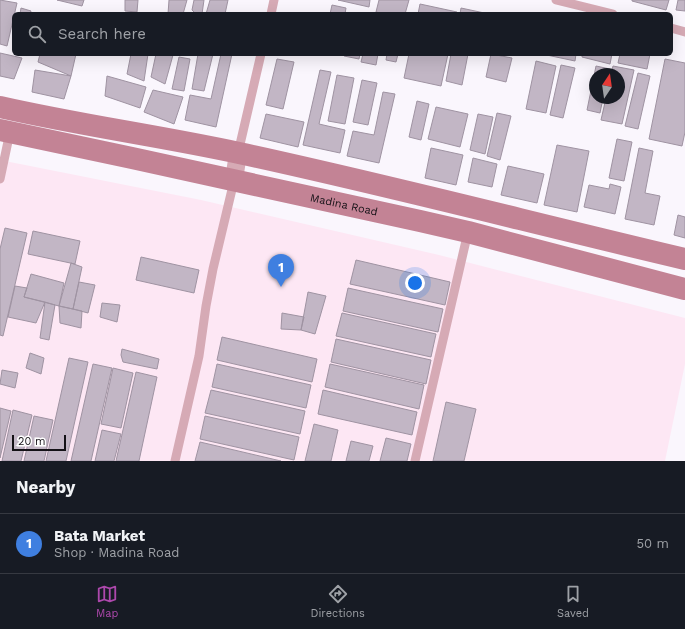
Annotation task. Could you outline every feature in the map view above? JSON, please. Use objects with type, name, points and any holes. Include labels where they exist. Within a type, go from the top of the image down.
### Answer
[{"type":"main road","points":[[0,107],[238,153],[398,189],[685,259]]},
{"type":"main road","name":"Madina Road","points":[[5,131],[468,232],[685,289]]},
{"type":"street","points":[[234,180],[238,153]]},
{"type":"lane","points":[[271,12],[274,0]]},
{"type":"lane","points":[[556,0],[605,12]]},
{"type":"lane","points":[[673,29],[685,32]]},
{"type":"lane","points":[[238,153],[261,56]]},
{"type":"lane","points":[[0,180],[5,131]]},
{"type":"lane","points":[[175,461],[199,356],[213,269],[234,180]]},
{"type":"lane","points":[[415,461],[468,232]]},
{"type":"shaded area","points":[[0,160],[201,200],[439,255],[685,318],[685,364],[665,461],[0,461]]},
{"type":"building","points":[[0,0],[17,3],[15,12],[12,12],[12,24],[7,46],[0,44]]},
{"type":"building","points":[[57,0],[84,0],[82,6]]},
{"type":"building","points":[[125,0],[138,0],[137,12],[125,11]]},
{"type":"building","points":[[169,0],[187,0],[184,12],[168,12]]},
{"type":"building","points":[[194,0],[204,0],[202,12],[194,12],[192,10]]},
{"type":"building","points":[[210,0],[228,0],[225,12],[207,12]]},
{"type":"building","points":[[338,0],[370,0],[369,7]]},
{"type":"building","points":[[379,0],[409,0],[406,12],[376,12]]},
{"type":"building","points":[[632,0],[669,0],[666,10]]},
{"type":"building","points":[[678,0],[685,0],[685,11],[676,10]]},
{"type":"building","points":[[420,4],[457,12],[418,12]]},
{"type":"building","points":[[332,5],[346,8],[345,12],[330,12]]},
{"type":"building","points":[[21,8],[31,11],[31,12],[20,12]]},
{"type":"building","points":[[461,8],[480,12],[460,12]]},
{"type":"building","points":[[0,53],[22,58],[14,79],[0,76]]},
{"type":"building","points":[[40,56],[76,56],[71,76],[38,62]]},
{"type":"building","points":[[131,56],[148,56],[144,81],[127,74]]},
{"type":"building","points":[[156,56],[173,56],[165,84],[151,77]]},
{"type":"building","points":[[198,56],[213,56],[204,91],[192,89]]},
{"type":"building","points":[[221,56],[232,56],[216,127],[185,120],[190,95],[211,99]]},
{"type":"building","points":[[344,56],[360,56],[359,59]]},
{"type":"building","points":[[362,56],[378,56],[376,65],[361,62]]},
{"type":"building","points":[[387,56],[398,56],[396,62],[386,60]]},
{"type":"building","points":[[409,56],[448,56],[441,86],[404,78]]},
{"type":"building","points":[[451,56],[468,56],[462,85],[446,81]]},
{"type":"building","points":[[491,56],[512,58],[506,82],[486,77]]},
{"type":"building","points":[[551,56],[576,56],[575,61]]},
{"type":"building","points":[[582,56],[612,56],[610,64]]},
{"type":"building","points":[[620,56],[650,56],[647,69],[618,63]]},
{"type":"building","points":[[179,57],[190,59],[184,91],[172,89]]},
{"type":"building","points":[[277,59],[294,62],[283,109],[266,105]]},
{"type":"building","points":[[665,59],[685,63],[685,132],[682,146],[649,139]]},
{"type":"building","points":[[536,61],[556,66],[546,113],[526,109]]},
{"type":"building","points":[[561,65],[575,68],[563,118],[550,115]]},
{"type":"building","points":[[613,66],[624,68],[612,68]]},
{"type":"building","points":[[625,68],[634,70],[622,124],[601,120],[605,104],[625,104]]},
{"type":"building","points":[[35,70],[71,76],[64,99],[32,92]]},
{"type":"building","points":[[320,70],[331,72],[319,124],[345,130],[340,153],[303,145]]},
{"type":"building","points":[[638,73],[650,76],[638,129],[625,126]]},
{"type":"building","points":[[337,75],[354,78],[345,124],[328,121]]},
{"type":"building","points":[[107,76],[146,87],[140,108],[105,96]]},
{"type":"building","points":[[362,80],[377,83],[368,125],[353,122]]},
{"type":"building","points":[[153,90],[183,97],[174,124],[144,112]]},
{"type":"building","points":[[383,92],[395,94],[379,163],[347,156],[353,131],[374,135]]},
{"type":"building","points":[[589,100],[589,104],[602,104],[600,113],[587,110]]},
{"type":"building","points":[[417,101],[429,104],[421,140],[409,137]]},
{"type":"building","points":[[436,107],[468,114],[460,147],[428,139]]},
{"type":"building","points":[[497,113],[511,116],[500,160],[487,156]]},
{"type":"building","points":[[266,114],[304,122],[298,147],[260,138]]},
{"type":"building","points":[[478,114],[493,117],[485,154],[470,150]]},
{"type":"building","points":[[617,139],[632,142],[624,181],[609,178]]},
{"type":"building","points":[[557,145],[589,151],[577,212],[544,205]]},
{"type":"building","points":[[431,148],[463,155],[456,185],[425,178]]},
{"type":"building","points":[[639,148],[653,151],[645,193],[660,196],[654,225],[625,219]]},
{"type":"building","points":[[473,158],[497,164],[492,187],[468,182]]},
{"type":"building","points":[[508,166],[544,174],[537,203],[501,195]]},
{"type":"building","points":[[610,184],[621,187],[615,214],[584,207],[589,185],[609,189]]},
{"type":"building","points":[[678,215],[685,217],[685,238],[674,235]]},
{"type":"building","points":[[5,228],[27,233],[3,336],[0,335],[0,249]]},
{"type":"building","points":[[33,231],[80,241],[75,264],[28,254]]},
{"type":"building","points":[[141,257],[199,270],[194,293],[136,280]]},
{"type":"building","points":[[356,260],[450,282],[445,305],[350,284]]},
{"type":"building","points":[[71,263],[82,267],[73,309],[59,306]]},
{"type":"building","points":[[31,274],[64,283],[59,306],[24,297]]},
{"type":"building","points":[[79,282],[95,285],[88,313],[73,309]]},
{"type":"building","points":[[15,286],[27,288],[24,297],[45,302],[36,323],[8,317]]},
{"type":"building","points":[[348,288],[443,309],[438,332],[343,311]]},
{"type":"building","points":[[308,292],[326,296],[315,334],[301,330]]},
{"type":"building","points":[[45,302],[55,305],[49,340],[40,338]]},
{"type":"building","points":[[102,303],[120,305],[117,322],[100,317]]},
{"type":"building","points":[[59,306],[82,311],[81,328],[60,323]]},
{"type":"building","points":[[282,313],[304,317],[301,330],[281,329]]},
{"type":"building","points":[[342,313],[436,334],[431,357],[336,336]]},
{"type":"building","points":[[222,337],[317,359],[312,382],[217,360]]},
{"type":"building","points":[[336,339],[431,360],[426,384],[331,362]]},
{"type":"building","points":[[122,349],[159,359],[157,369],[123,362],[121,355]]},
{"type":"building","points":[[30,353],[44,358],[41,374],[26,368]]},
{"type":"building","points":[[69,358],[88,362],[66,461],[46,461]]},
{"type":"building","points":[[93,364],[112,368],[91,461],[71,461]]},
{"type":"building","points":[[217,364],[311,385],[306,408],[212,387]]},
{"type":"building","points":[[330,364],[424,385],[419,409],[325,387]]},
{"type":"building","points":[[113,368],[133,373],[121,428],[101,424]]},
{"type":"building","points":[[2,370],[18,373],[15,388],[0,384]]},
{"type":"building","points":[[136,372],[157,377],[139,461],[116,461]]},
{"type":"building","points":[[211,390],[305,411],[300,434],[205,413]]},
{"type":"building","points":[[323,390],[417,412],[412,435],[318,414]]},
{"type":"building","points":[[446,402],[476,409],[464,461],[433,461]]},
{"type":"building","points":[[0,408],[11,411],[0,458]]},
{"type":"building","points":[[13,410],[32,415],[21,461],[2,461]]},
{"type":"building","points":[[34,416],[53,420],[44,461],[24,461]]},
{"type":"building","points":[[205,416],[299,437],[294,460],[200,439]]},
{"type":"building","points":[[314,424],[338,430],[331,461],[305,461]]},
{"type":"building","points":[[102,430],[121,434],[114,461],[95,461]]},
{"type":"building","points":[[386,438],[411,444],[407,461],[380,461]]},
{"type":"building","points":[[351,441],[373,446],[369,461],[346,461]]},
{"type":"building","points":[[200,442],[281,461],[195,461]]},
{"type":"place","name":"Bata Market","points":[[281,287]]}]
